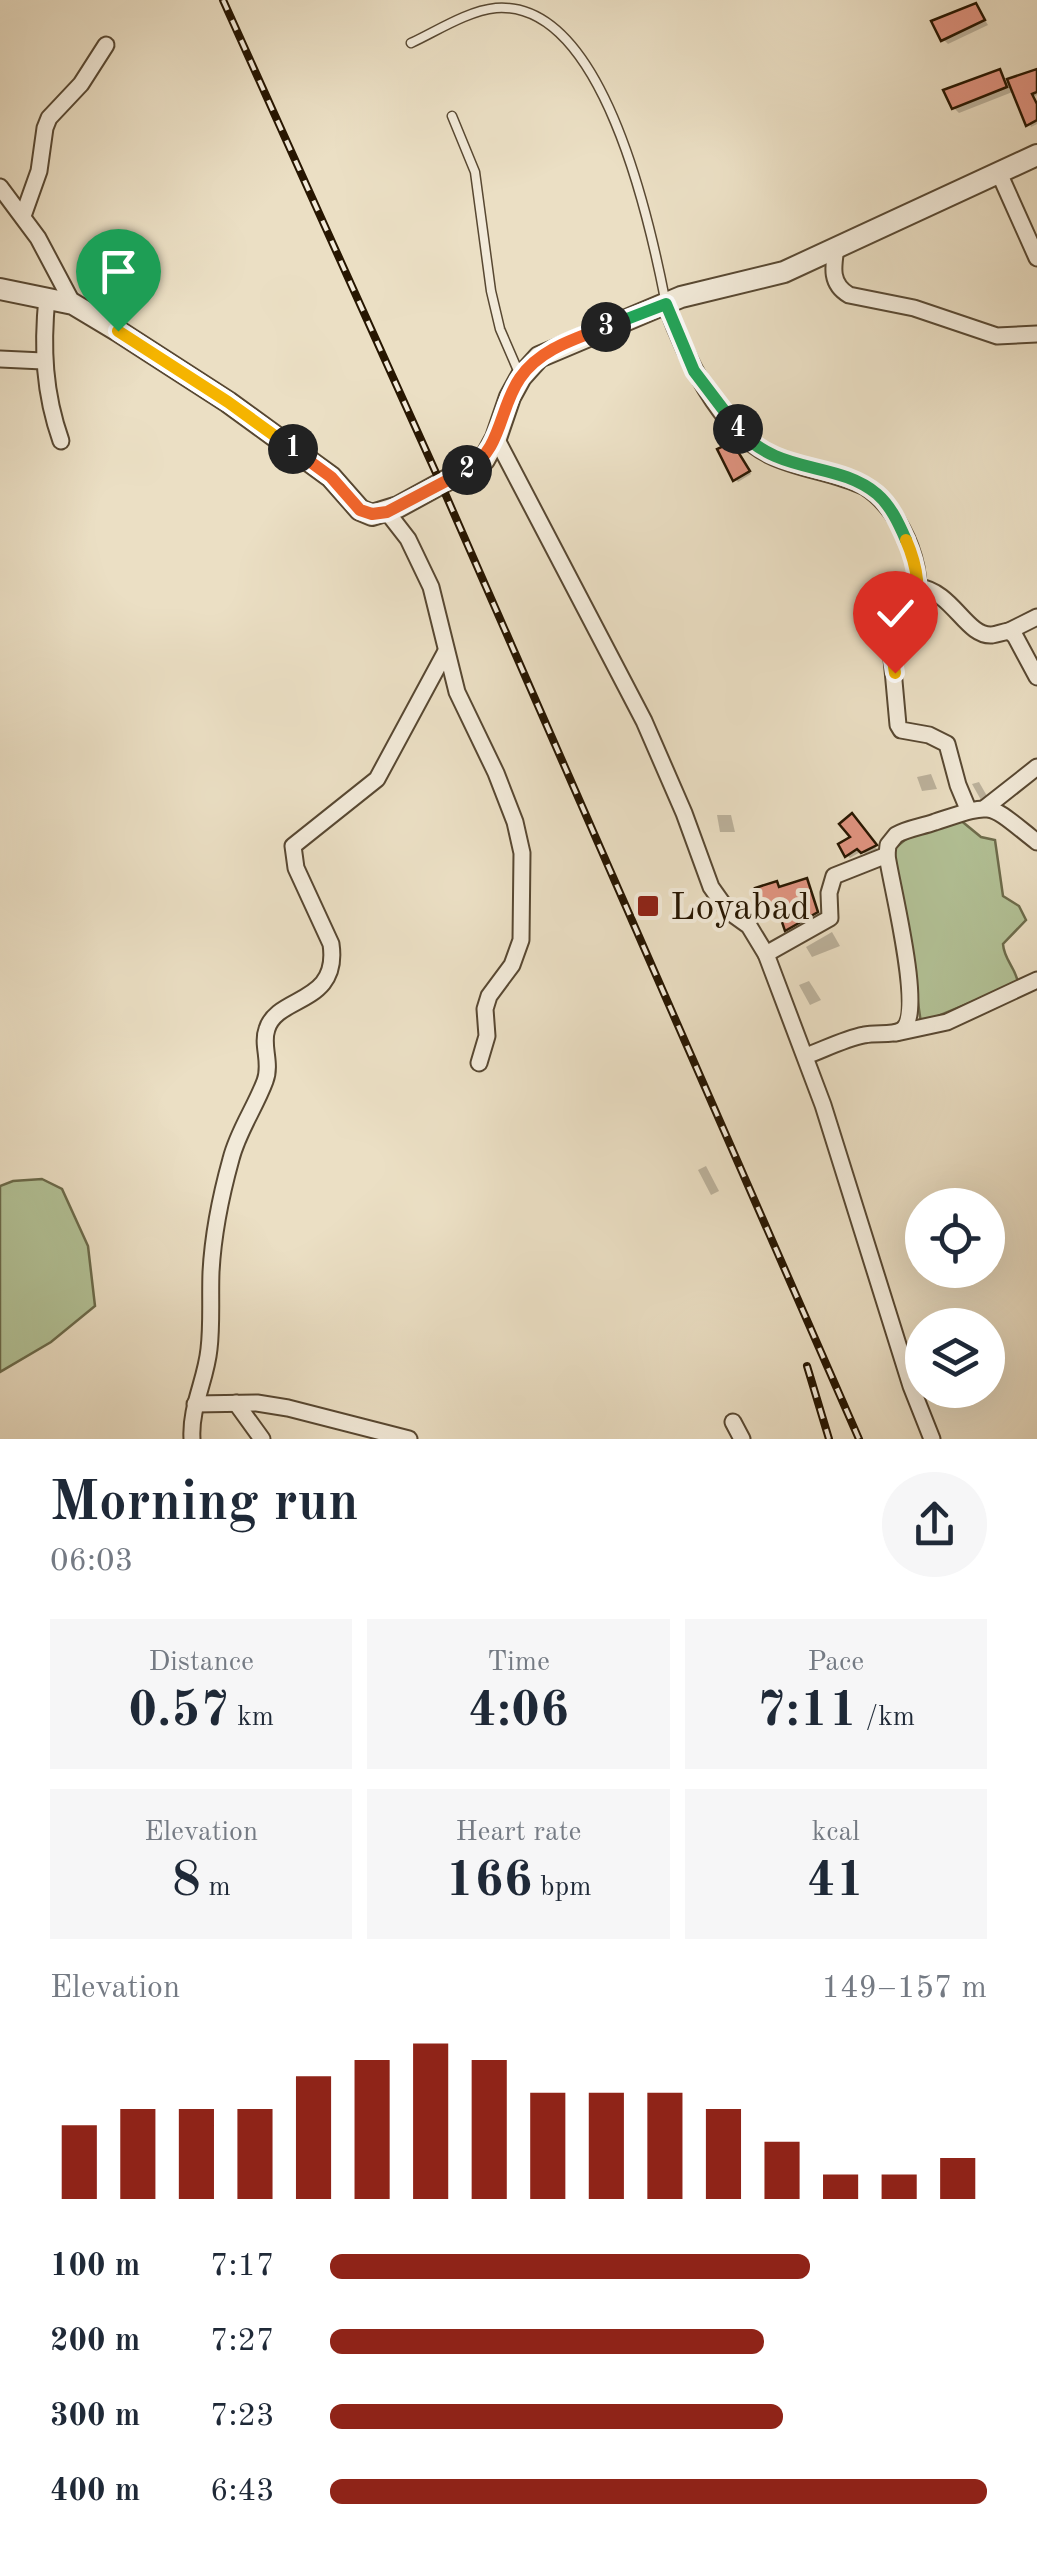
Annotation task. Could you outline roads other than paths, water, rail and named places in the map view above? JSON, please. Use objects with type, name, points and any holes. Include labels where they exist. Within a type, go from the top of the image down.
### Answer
[{"type":"street","points":[[23,216],[39,171],[44,128],[81,84],[106,45]]},
{"type":"street","points":[[0,288],[73,304],[228,402],[331,477],[360,510],[372,514],[387,512],[484,460],[520,377],[539,356],[674,301],[784,272],[1037,155]]},
{"type":"street","points":[[999,173],[1037,258]]},
{"type":"street","points":[[0,187],[38,238],[73,304]]},
{"type":"street","points":[[836,248],[835,281],[840,290],[849,294],[914,308],[998,336],[1037,334]]},
{"type":"street","points":[[46,297],[43,361],[61,442]]},
{"type":"street","points":[[674,301],[694,371],[746,438],[770,456],[854,482],[877,494],[885,504],[911,552],[918,587],[912,620],[891,648],[898,725],[901,730],[929,735],[947,744],[977,808]]},
{"type":"street","points":[[0,359],[43,361]]},
{"type":"street","points":[[496,438],[644,721],[684,813],[710,887],[728,911],[749,926],[766,954],[806,1056],[932,1439]]},
{"type":"street","points":[[387,512],[408,539],[430,588],[457,692],[508,803],[522,853],[520,940],[512,965],[485,1009],[487,1036],[479,1063]]},
{"type":"street","points":[[918,587],[941,594],[964,620],[988,636],[1009,632],[1037,617]]},
{"type":"street","points":[[1009,632],[1021,644],[1037,677]]},
{"type":"street","points":[[192,1439],[195,1404],[209,1356],[211,1271],[220,1208],[243,1124],[265,1081],[269,1061],[264,1034],[270,1022],[323,984],[332,957],[330,944],[296,868],[293,846],[377,778],[445,653]]},
{"type":"street","points":[[896,1032],[908,1023],[912,1004],[888,845],[901,832],[977,808],[1037,767]]},
{"type":"street","points":[[977,808],[1002,814],[1037,842]]},
{"type":"street","points":[[766,954],[830,918],[828,893],[834,876],[887,856]]},
{"type":"street","points":[[806,1056],[861,1036],[947,1022],[1037,980]]},
{"type":"street","points":[[236,1403],[262,1439]]},
{"type":"street","points":[[195,1404],[288,1408],[409,1439]]},
{"type":"street","points":[[733,1422],[742,1439]]},
{"type":"lane","points":[[411,43],[480,12],[498,8],[519,9],[542,18],[570,43],[599,84],[624,141],[674,301]]},
{"type":"lane","points":[[452,116],[474,172],[490,291],[520,377]]},
{"type":"railway","points":[[223,0],[441,484],[859,1439]]},
{"type":"railway","points":[[807,1366],[829,1439]]},
{"type":"place","name":"Loyabad","points":[[648,906]]}]
